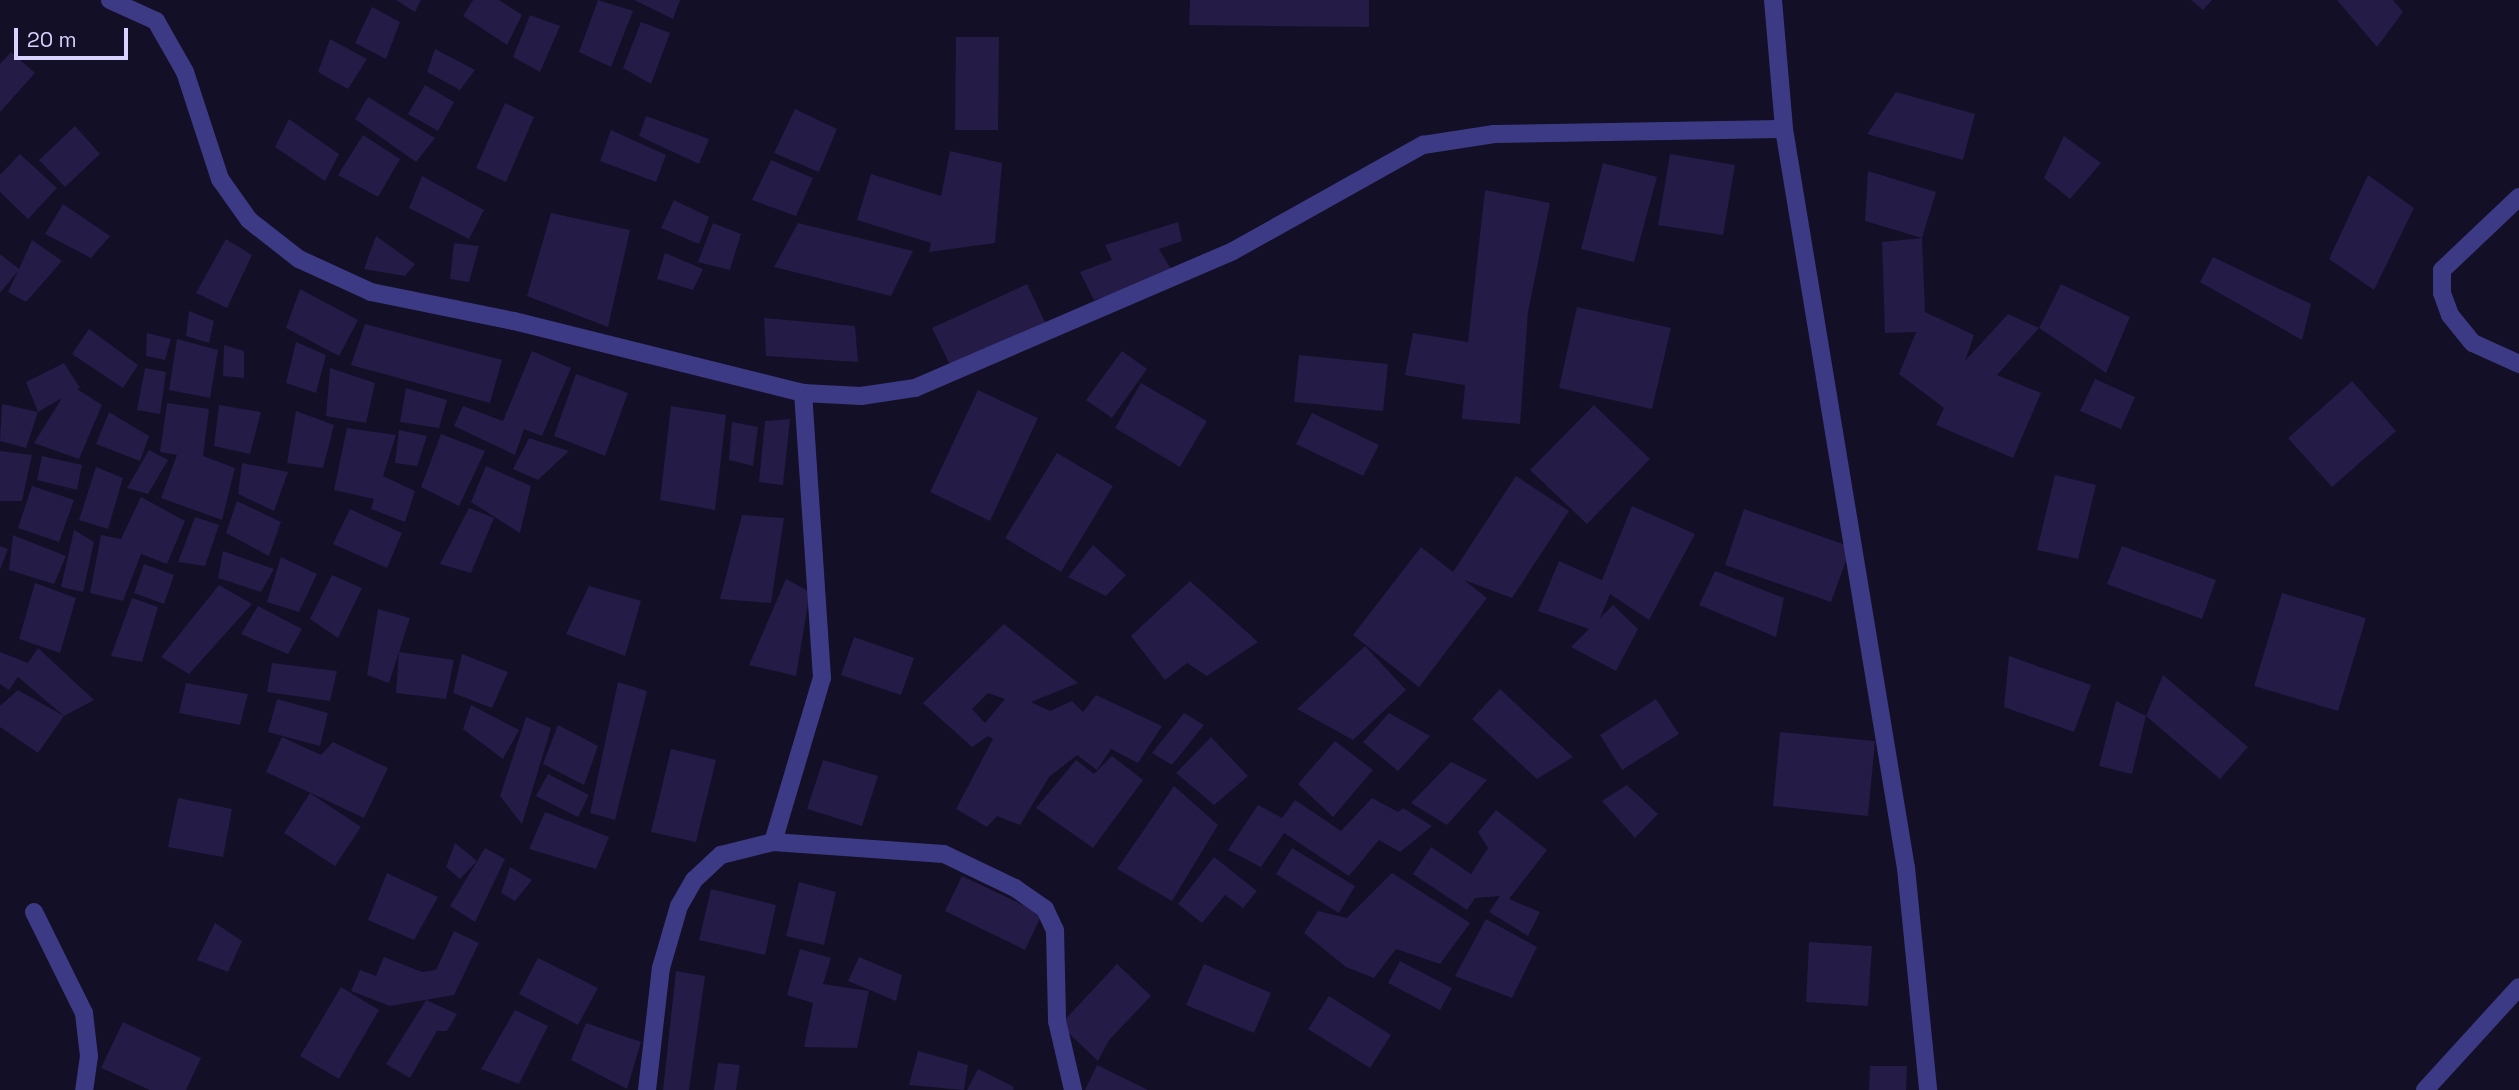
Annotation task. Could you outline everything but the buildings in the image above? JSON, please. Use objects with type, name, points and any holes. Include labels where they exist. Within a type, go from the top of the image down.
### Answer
[{"type":"street","points":[[110,0],[156,21],[185,72],[220,179],[249,220],[299,259],[370,292],[514,321],[803,393],[861,396],[915,388],[1233,251],[1423,145],[1494,134],[1784,129]]},
{"type":"street","points":[[1773,0],[1784,129],[1906,868],[1928,1090]]},
{"type":"street","points":[[2519,197],[2442,270],[2442,293],[2450,315],[2473,343],[2519,364]]},
{"type":"street","points":[[773,842],[822,678],[803,393]]},
{"type":"street","points":[[647,1090],[661,968],[679,906],[694,880],[722,855],[773,842],[944,854],[1015,888],[1045,909],[1055,930],[1057,1021],[1073,1090]]},
{"type":"street","points":[[34,912],[84,1013],[89,1056],[84,1090]]},
{"type":"street","points":[[2425,1090],[2519,987]]}]
